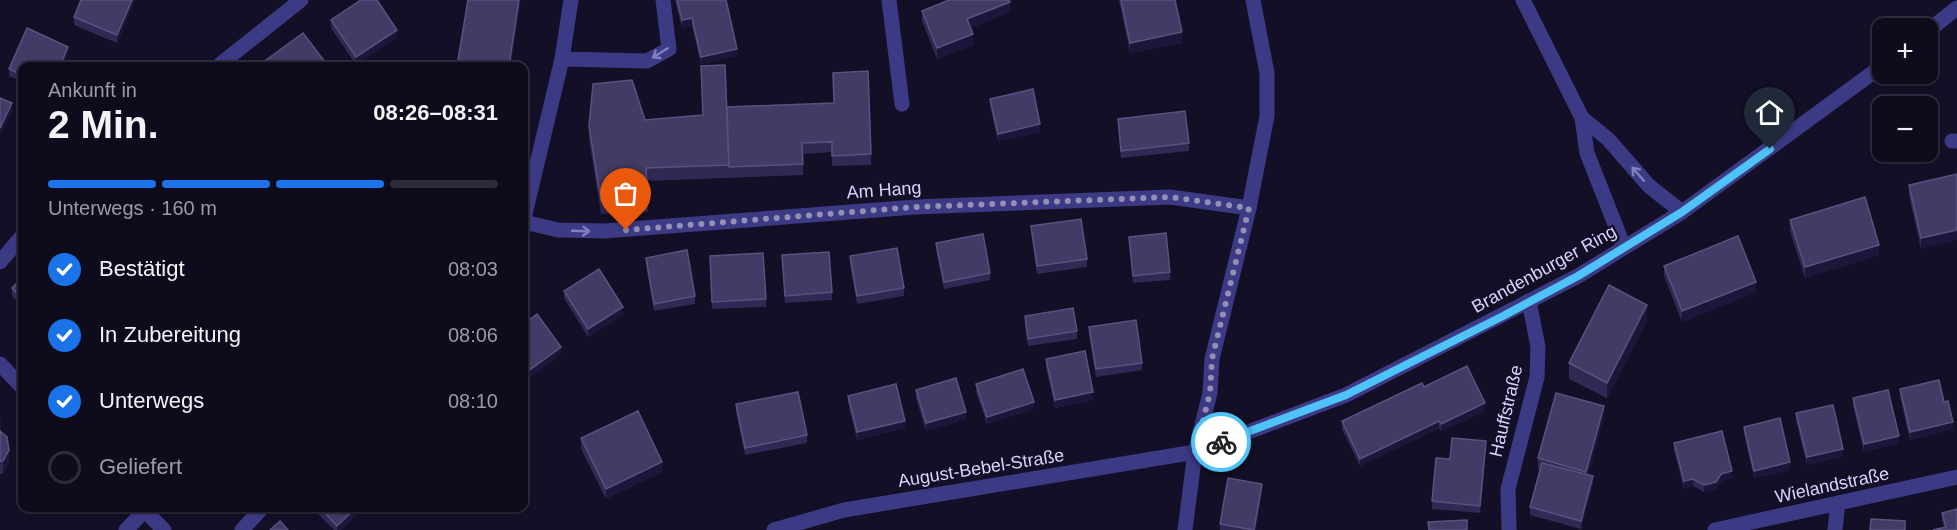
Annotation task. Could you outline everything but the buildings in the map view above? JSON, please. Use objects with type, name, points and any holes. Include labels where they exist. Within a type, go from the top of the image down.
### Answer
[{"type":"street","points":[[223,62],[301,0]]},
{"type":"street","points":[[528,203],[562,59],[571,0]]},
{"type":"street","points":[[562,59],[646,61],[669,49],[663,0]]},
{"type":"street","points":[[889,0],[902,104]]},
{"type":"street","points":[[1185,530],[1195,452],[1210,393],[1212,359],[1249,208],[1266,116],[1267,73],[1253,0]]},
{"type":"street","points":[[1523,0],[1582,118],[1587,153],[1624,247]]},
{"type":"street","points":[[1938,23],[1957,8]]},
{"type":"street","name":"Brandenburger Ring","points":[[1195,452],[1346,395],[1529,301],[1682,212],[1872,73]]},
{"type":"street","points":[[1582,118],[1608,139],[1649,186],[1682,212]]},
{"type":"street","name":"Am Hang","points":[[528,221],[558,230],[604,231],[915,207],[1170,197],[1249,208]]},
{"type":"street","points":[[0,262],[18,241]]},
{"type":"street","name":"Hauffstraße","points":[[1509,530],[1508,489],[1537,377],[1538,347],[1529,301]]},
{"type":"street","points":[[0,364],[18,383]]},
{"type":"street","name":"August-Bebel-Straße","points":[[774,530],[844,510],[1195,452]]},
{"type":"street","name":"Wielandstraße","points":[[1715,530],[1957,477]]},
{"type":"street","points":[[1835,530],[1838,503]]},
{"type":"street","points":[[126,530],[141,512]]},
{"type":"street","points":[[146,512],[164,530]]},
{"type":"street","points":[[242,530],[258,512]]},
{"type":"way so far","points":[[626,230],[915,207],[1170,197],[1249,208],[1212,359],[1210,393],[1195,452],[1221,442]]},
{"type":"route","points":[[1221,442],[1346,395],[1578,276],[1682,212],[1770,149]]}]
